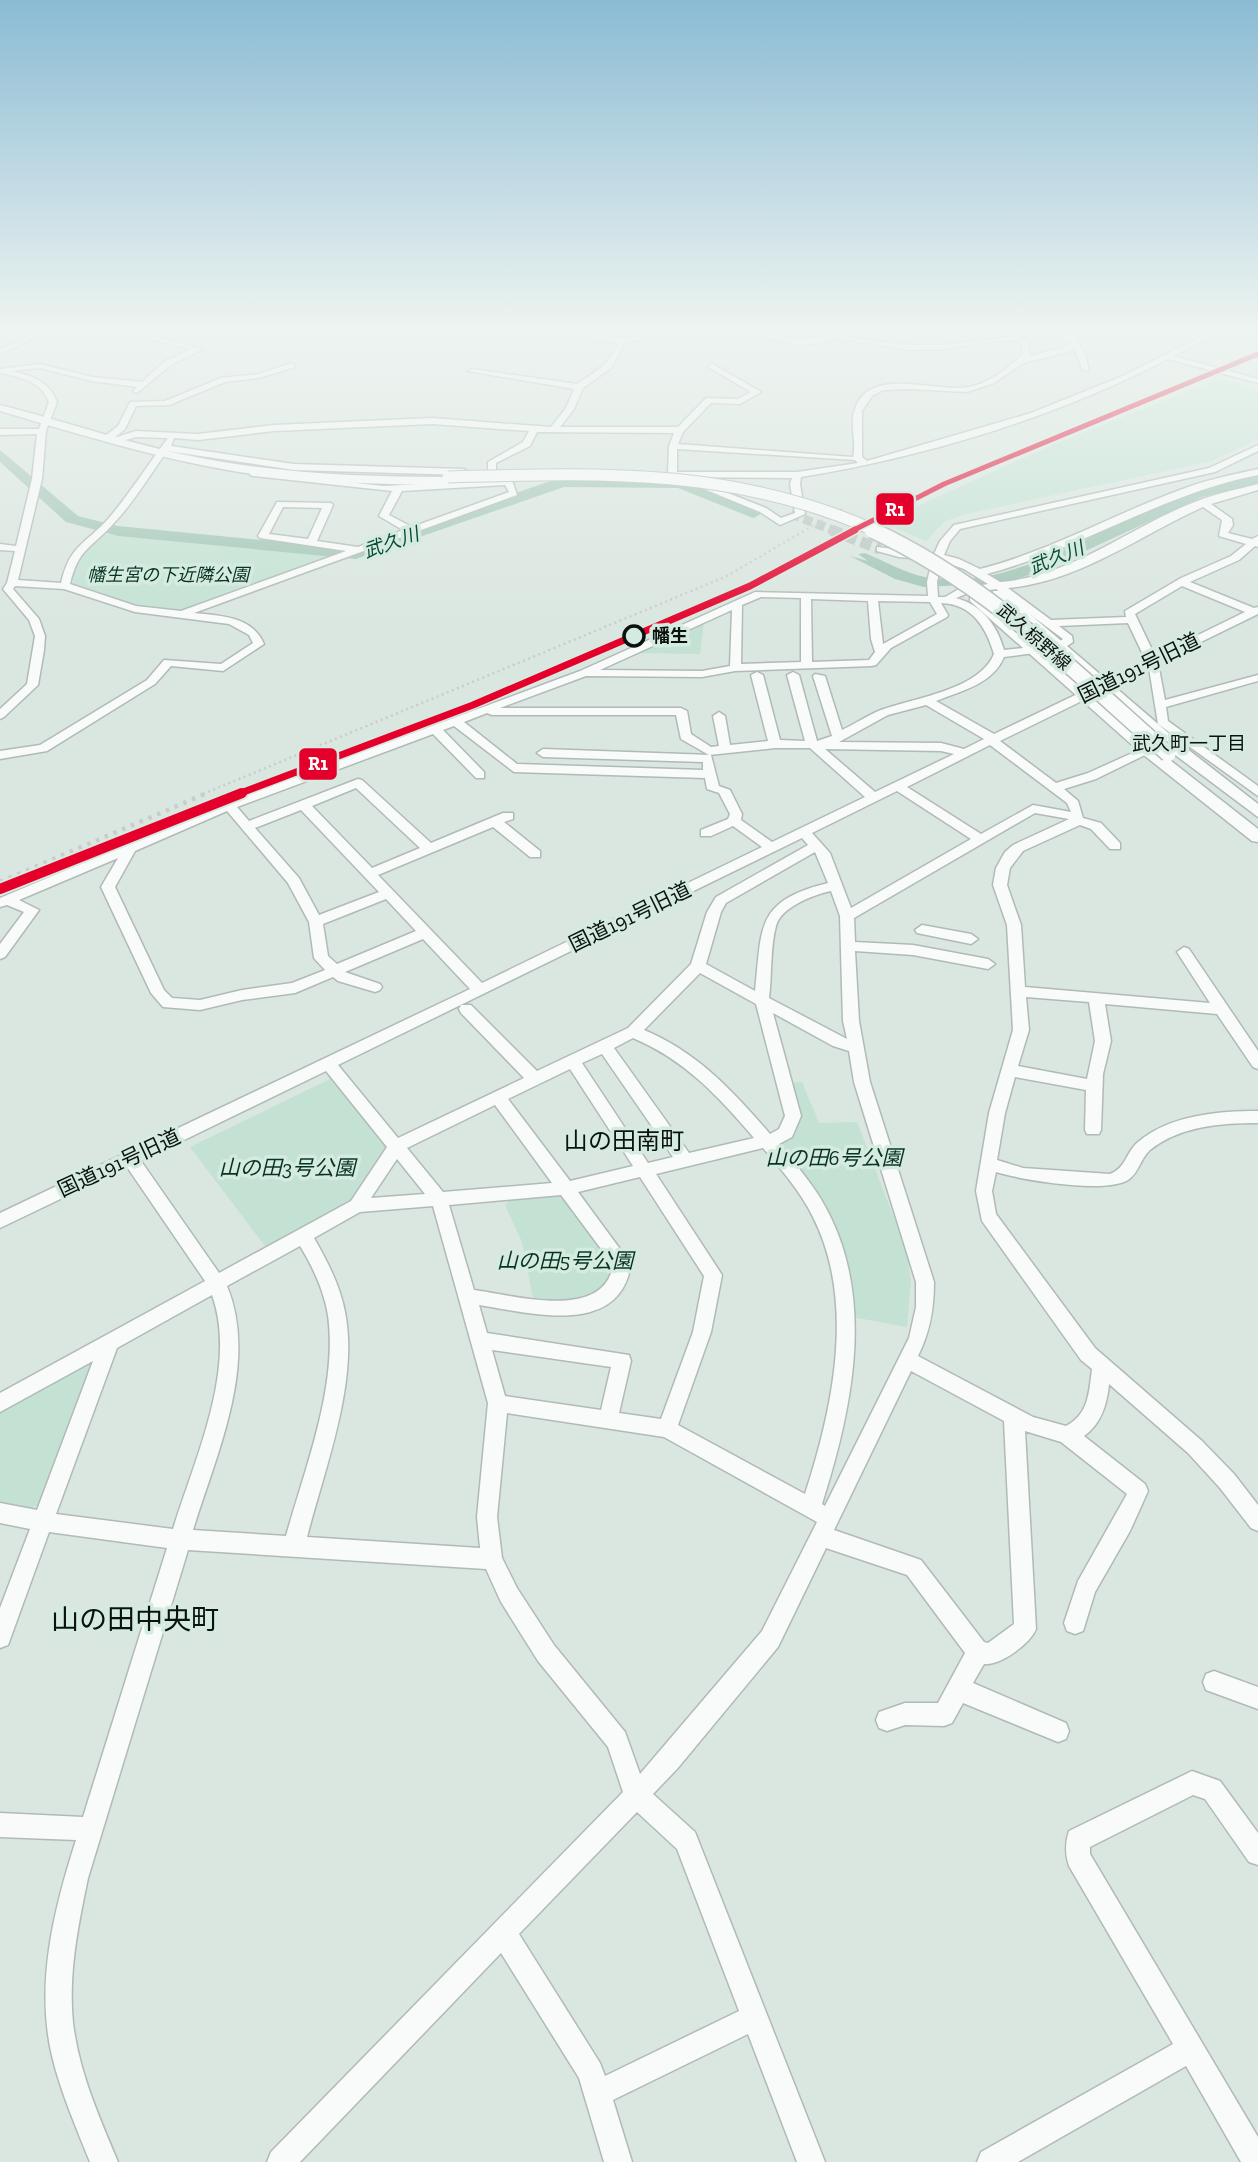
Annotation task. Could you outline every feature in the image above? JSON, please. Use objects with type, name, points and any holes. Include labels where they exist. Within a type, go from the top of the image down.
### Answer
[{"type":"main road","name":"武久椋野線","points":[[83,430],[234,468],[305,477],[665,479],[781,498],[864,527],[958,576],[1013,617],[1168,754],[1258,825]]},
{"type":"main road","points":[[537,477],[675,474],[723,480],[775,491],[883,528],[998,589],[1060,646],[1156,723],[1258,812]]},
{"type":"main road","points":[[537,477],[658,480],[712,487],[764,498],[824,518],[886,544],[934,570],[975,598],[1123,729],[1258,837]]},
{"type":"street","points":[[7,589],[34,492],[45,430]]},
{"type":"street","points":[[116,437],[120,430]]},
{"type":"street","points":[[116,437],[136,434],[198,437],[261,430]]},
{"type":"street","points":[[492,472],[492,462],[527,444],[534,430]]},
{"type":"street","points":[[671,430],[678,430],[674,446],[673,475]]},
{"type":"street","points":[[860,430],[862,461]]},
{"type":"street","points":[[162,450],[294,467],[595,475],[797,475],[986,430]]},
{"type":"street","points":[[65,586],[73,559],[107,525],[172,437]]},
{"type":"street","points":[[674,446],[862,461]]},
{"type":"street","points":[[584,673],[702,674],[735,668],[868,665],[887,646],[943,615],[934,595],[937,558],[942,542],[957,527],[1212,470],[1258,448]]},
{"type":"street","points":[[162,450],[207,465],[279,478],[398,489],[595,475]]},
{"type":"street","points":[[175,615],[514,493],[508,482],[492,472]]},
{"type":"street","points":[[984,573],[1032,560],[1205,481],[1258,472]]},
{"type":"street","points":[[673,475],[763,510],[780,522],[800,514],[795,484],[797,475]]},
{"type":"street","points":[[673,475],[791,514]]},
{"type":"street","points":[[1205,481],[1231,493]]},
{"type":"street","points":[[948,600],[960,590],[998,589],[1050,574],[1203,502],[1258,487]]},
{"type":"street","points":[[398,489],[384,516],[410,530]]},
{"type":"street","points":[[1203,502],[1227,519],[1228,525],[1222,534],[1256,542]]},
{"type":"street","points":[[311,543],[328,505],[280,504],[263,536],[311,543],[353,549]]},
{"type":"street","points":[[1156,723],[1158,705],[1152,662],[1129,613],[1182,582],[1235,558],[1256,542]]},
{"type":"street","points":[[0,547],[19,548]]},
{"type":"street","points":[[880,549],[903,556],[957,562],[984,573],[998,589],[1068,638],[1068,642],[1060,646],[1049,663]]},
{"type":"street","points":[[1182,582],[1256,611]]},
{"type":"street","points":[[0,755],[43,748],[151,682],[167,662],[223,668],[260,644],[254,633],[232,621],[127,607],[65,586],[7,589]]},
{"type":"street","points":[[0,715],[32,685],[40,643],[34,619],[7,589]]},
{"type":"street","points":[[4,901],[229,806],[584,673],[759,594],[873,598],[934,595],[963,603],[979,614],[995,636],[1000,654],[995,666],[978,680],[928,701],[884,713],[816,746]]},
{"type":"street","points":[[806,596],[807,666]]},
{"type":"street","points":[[873,598],[876,639],[881,653]]},
{"type":"street","points":[[735,668],[737,604]]},
{"type":"street","name":"国道191号旧道","points":[[0,1220],[480,990],[1256,611]]},
{"type":"street","points":[[1045,623],[1132,620]]},
{"type":"street","points":[[1000,654],[1034,650]]},
{"type":"street","points":[[757,675],[775,744]]},
{"type":"street","points":[[793,675],[816,746],[874,798]]},
{"type":"street","points":[[819,676],[838,736]]},
{"type":"street","points":[[1158,705],[1258,678]]},
{"type":"street","points":[[928,701],[994,740],[1056,787],[1076,806],[1077,819]]},
{"type":"street","points":[[483,712],[681,711],[685,736],[708,755],[713,789],[724,790],[729,797],[736,814],[734,821]]},
{"type":"street","points":[[719,716],[725,748]]},
{"type":"street","points":[[456,722],[514,768],[710,774]]},
{"type":"street","points":[[1123,729],[1156,723],[1258,792]]},
{"type":"street","points":[[435,729],[480,775]]},
{"type":"street","points":[[543,753],[708,755],[725,748],[775,744],[941,747],[965,753]]},
{"type":"street","points":[[1056,787],[1092,776],[1143,752]]},
{"type":"street","points":[[248,826],[358,783],[429,849]]},
{"type":"street","points":[[897,786],[980,839]]},
{"type":"street","points":[[303,804],[480,990]]},
{"type":"street","points":[[229,806],[289,873],[316,922],[321,958],[335,972],[374,987]]},
{"type":"street","points":[[847,915],[1033,809],[1096,826],[1115,846]]},
{"type":"street","points":[[369,874],[502,819],[535,854]]},
{"type":"street","points":[[1077,819],[1018,848],[1010,855],[1003,868],[1000,885],[1013,918],[1021,1030],[1000,1096],[984,1191],[992,1224],[1088,1354],[1195,1447],[1227,1481],[1258,1521]]},
{"type":"street","points":[[706,833],[734,821]]},
{"type":"street","points":[[734,821],[772,848]]},
{"type":"street","points":[[281,2162],[669,1761],[770,1639],[820,1521],[908,1360],[922,1326],[925,1282],[862,1082],[855,1047],[847,915],[817,845],[804,832]]},
{"type":"street","points":[[357,1206],[396,1146],[632,1032],[698,966],[713,912],[721,900],[817,845]]},
{"type":"street","points":[[131,846],[108,887],[158,993],[168,1003],[188,1006],[295,988],[426,932]]},
{"type":"street","points":[[0,1403],[357,1206],[568,1188],[786,1133],[793,1116],[762,999],[773,916],[820,887],[836,886]]},
{"type":"street","points":[[316,922],[388,893]]},
{"type":"street","points":[[0,954],[6,939],[32,909],[4,901]]},
{"type":"street","points":[[913,950],[922,925],[971,939]]},
{"type":"street","points":[[848,946],[913,950],[988,964]]},
{"type":"street","points":[[1184,952],[1258,1063]]},
{"type":"street","points":[[698,966],[838,1042],[855,1047]]},
{"type":"street","points":[[1018,991],[1222,1009]]},
{"type":"street","points":[[1093,1130],[1095,1086],[1103,1041],[1096,997]]},
{"type":"street","points":[[466,1009],[536,1080]]},
{"type":"street","points":[[632,1032],[665,1045],[707,1074],[765,1140],[816,1205],[830,1233],[842,1276],[845,1332],[842,1381],[820,1521]]},
{"type":"street","points":[[605,1047],[684,1159]]},
{"type":"street","points":[[573,1062],[713,1275],[702,1332],[667,1429]]},
{"type":"street","points":[[328,1063],[439,1199],[498,1403],[487,1517],[492,1559],[509,1595],[546,1653],[617,1740],[635,1794],[686,1841],[811,2162]]},
{"type":"street","points":[[1009,1070],[1095,1086]]},
{"type":"street","points":[[467,1296],[579,1309],[600,1304],[617,1286],[622,1264],[568,1188],[498,1098]]},
{"type":"street","points":[[990,1164],[1023,1174],[1110,1180],[1124,1176],[1133,1167],[1140,1149],[1167,1133],[1215,1120],[1258,1117]]},
{"type":"street","points":[[104,2162],[69,2074],[58,2021],[58,1964],[91,1829],[227,1382],[230,1328],[225,1301],[217,1284],[128,1157]]},
{"type":"street","points":[[294,1546],[340,1356],[338,1315],[333,1297],[304,1236]]},
{"type":"street","points":[[480,1340],[622,1361],[608,1420]]},
{"type":"street","points":[[0,1637],[109,1343]]},
{"type":"street","points":[[908,1360],[1014,1416],[1042,1429],[1067,1435],[1138,1491],[1119,1534],[1083,1592],[1075,1623]]},
{"type":"street","points":[[1067,1435],[1085,1426],[1098,1409],[1102,1366]]},
{"type":"street","points":[[498,1403],[667,1429],[820,1521],[914,1567],[930,1584],[978,1652],[991,1654],[1025,1629],[1014,1416]]},
{"type":"street","points":[[0,1513],[178,1539],[492,1559]]},
{"type":"street","points":[[887,1720],[905,1714],[944,1715],[978,1652]]},
{"type":"street","points":[[1214,1682],[1258,1698]]},
{"type":"street","points":[[959,1687],[972,1696],[1058,1731]]},
{"type":"street","points":[[1257,2162],[1078,1857],[1078,1840],[1192,1783],[1212,1789],[1258,1853]]},
{"type":"street","points":[[0,1825],[91,1829]]},
{"type":"street","points":[[503,1934],[591,2072],[618,2162]]},
{"type":"street","points":[[597,2094],[754,2017]]},
{"type":"street","points":[[991,2162],[1192,2048]]},
{"type":"green space","points":[[1091,430],[1258,430],[1258,439],[1212,461],[966,514],[945,521],[926,541],[882,522]]},
{"type":"green space","name":"幡生宮の下近隣公園","points":[[101,534],[334,556],[179,612],[136,607],[72,585],[81,556]]},
{"type":"green space","points":[[704,622],[700,654],[634,653]]},
{"type":"green space","name":"山の田3号公園","points":[[332,1078],[387,1145],[349,1205],[268,1250],[190,1147]]},
{"type":"green space","name":"山の田6号公園","points":[[802,1082],[819,1123],[857,1122],[906,1249],[911,1280],[907,1327],[852,1317],[845,1266],[831,1224],[822,1205],[781,1144],[788,1083]]},
{"type":"green space","name":"山の田5号公園","points":[[564,1195],[615,1263],[615,1279],[582,1303],[533,1298],[522,1242],[505,1205],[509,1201]]},
{"type":"green space","points":[[84,1363],[94,1365],[41,1504],[29,1509],[0,1505],[0,1409]]},
{"type":"water","points":[[1258,475],[1258,483],[1202,497],[1042,571],[1003,583],[924,587],[895,579],[850,556],[868,561],[858,554],[865,553],[925,577],[955,580],[987,576],[1051,556],[1180,495],[1214,484]]},
{"type":"waterway","name":"武久川","points":[[0,454],[72,519],[118,531],[356,554],[562,482],[680,483],[754,513]]},
{"type":"waterway","points":[[214,605],[356,554]]},
{"type":"tunnel","points":[[791,514],[835,531]]},
{"type":"tunnel","points":[[831,530],[880,549]]},
{"type":"railway","points":[[203,794],[725,577],[845,507]]},
{"type":"railway","points":[[0,882],[207,793]]},
{"type":"transit line","name":"R1","points":[[0,889],[117,840],[473,705],[750,586],[944,484],[1075,430]]},
{"type":"place","name":"幡生","points":[[634,636]]},
{"type":"district","name":"武久町一丁目","points":[[1189,743]]},
{"type":"district","name":"山の田南町","points":[[624,1141]]},
{"type":"district","name":"山の田中央町","points":[[135,1619]]}]
